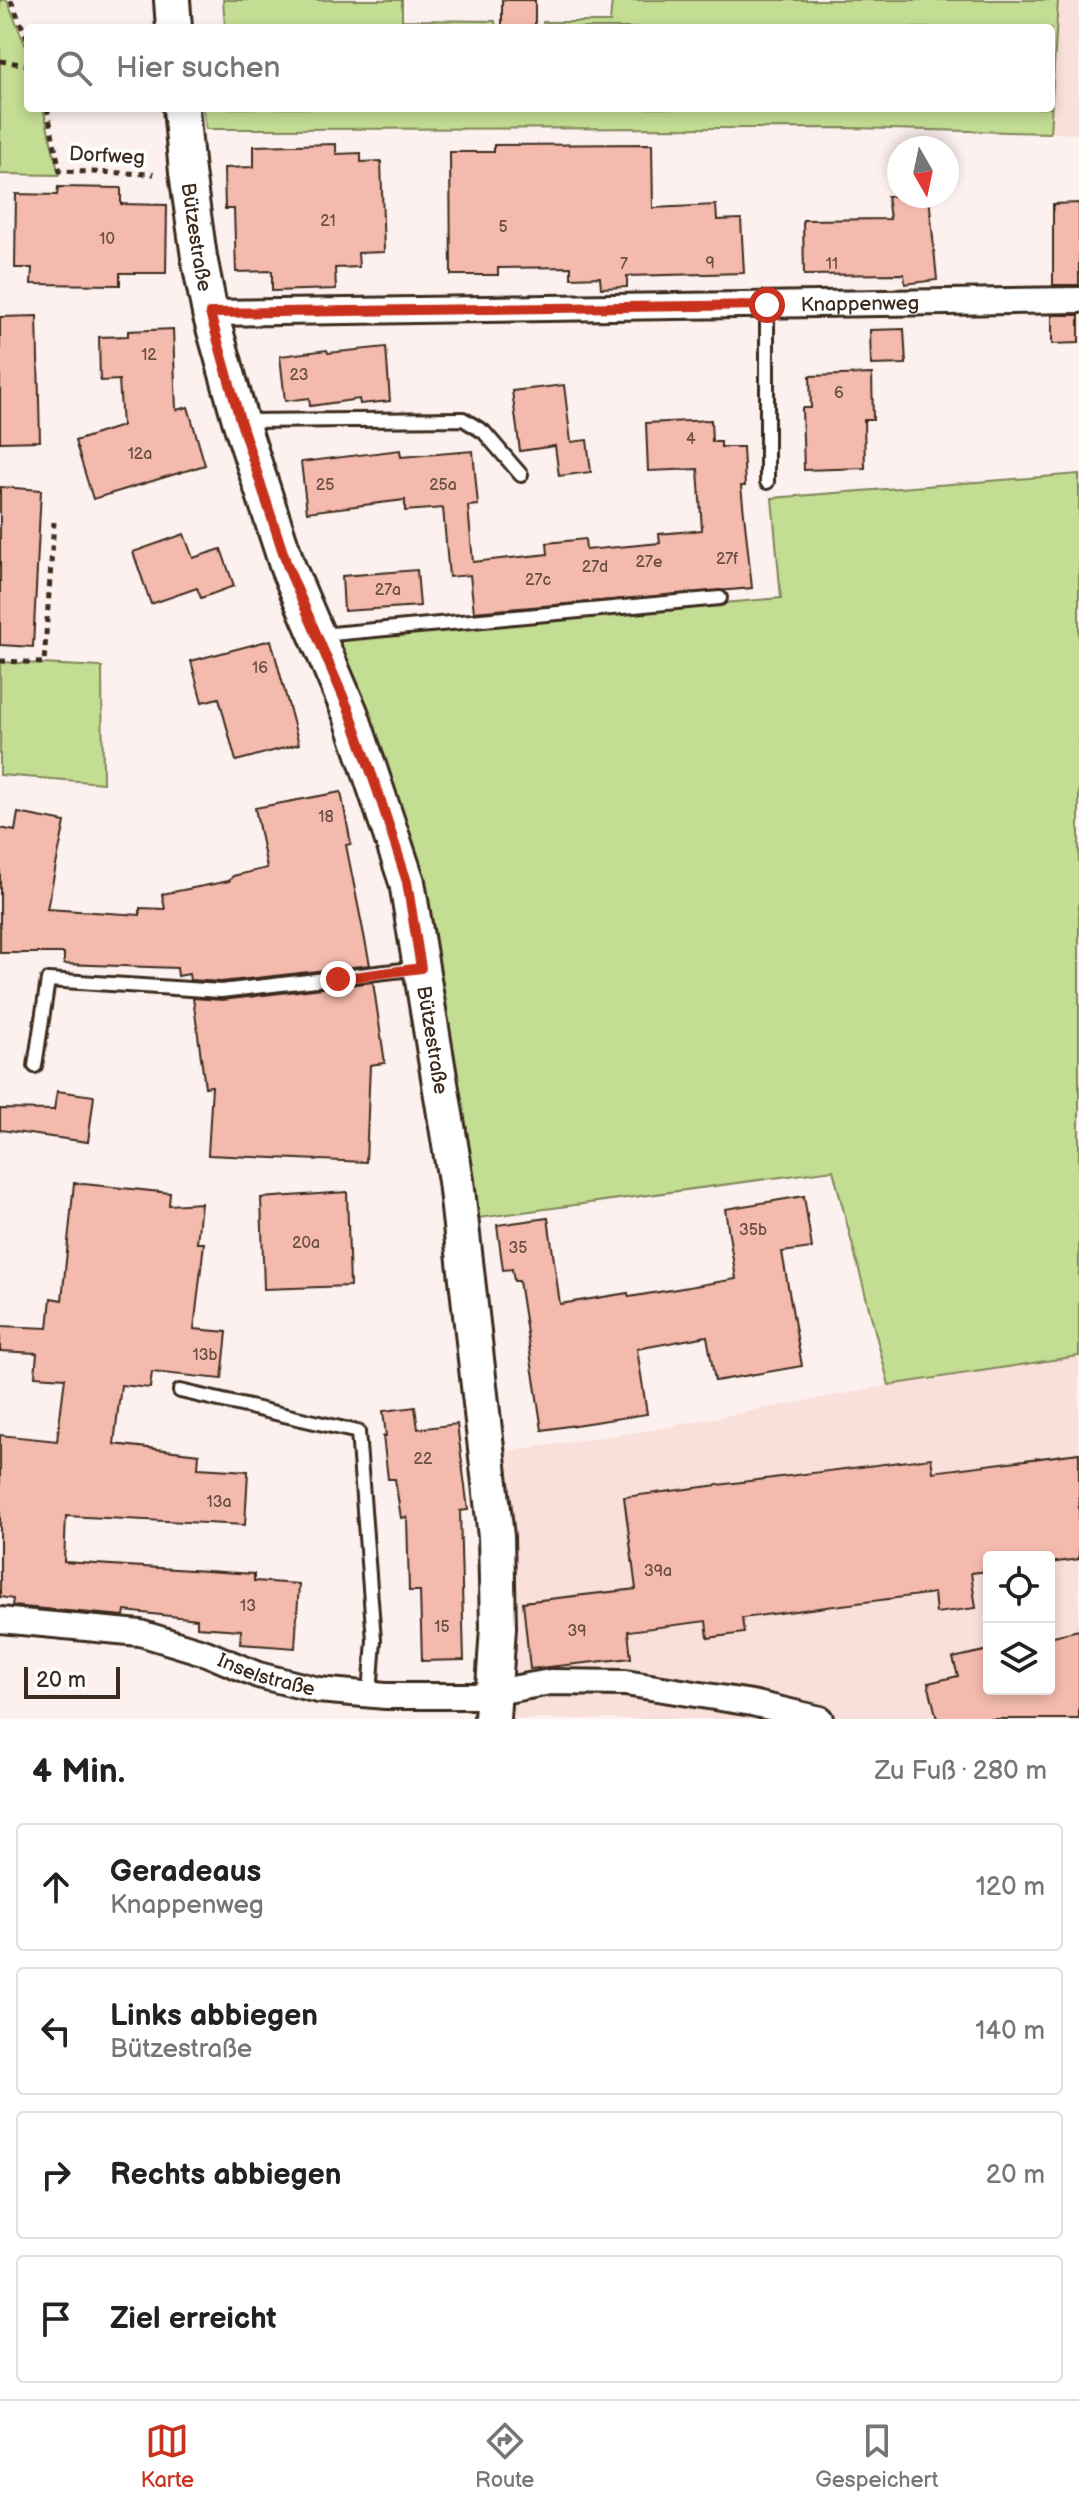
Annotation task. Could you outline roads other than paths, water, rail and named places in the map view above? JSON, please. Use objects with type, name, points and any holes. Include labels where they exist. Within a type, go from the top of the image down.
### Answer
[{"type":"main road","points":[[172,0],[174,24]]},
{"type":"main road","name":"Bützestraße","points":[[181,112],[187,172],[210,313],[240,420],[288,568],[351,715],[407,882],[458,1196],[496,1537],[498,1627],[493,1707]]},
{"type":"street","name":"Knappenweg","points":[[210,313],[1079,300]]},
{"type":"street","name":"Inselstraße","points":[[0,1620],[140,1633],[206,1653],[258,1675],[318,1690],[493,1707],[550,1682],[625,1683],[765,1706],[820,1719]]},
{"type":"lane","points":[[767,305],[767,482]]},
{"type":"lane","points":[[240,420],[463,419],[484,432],[521,475]]},
{"type":"lane","points":[[317,635],[720,598]]},
{"type":"lane","points":[[35,1066],[48,980],[221,991],[421,968]]},
{"type":"lane","points":[[180,1391],[358,1432],[374,1640],[370,1694]]}]
